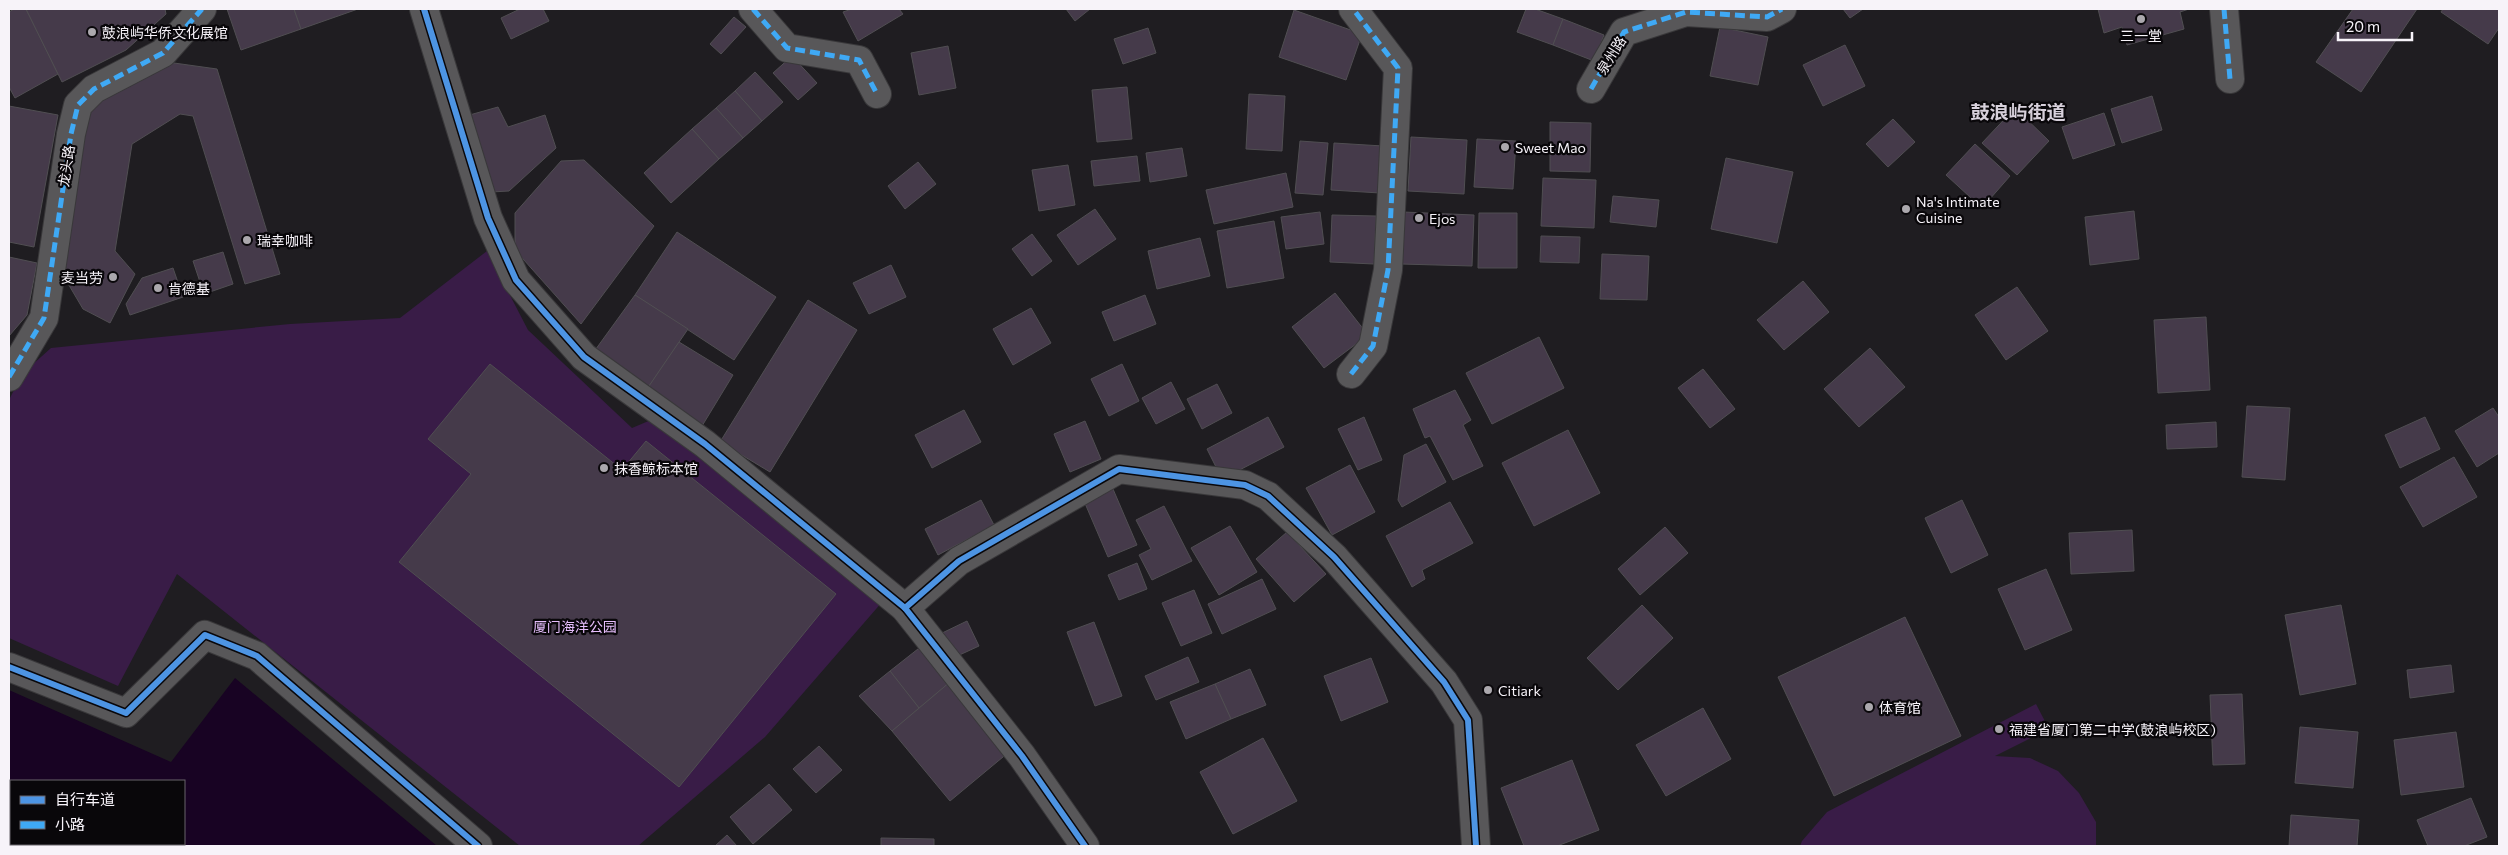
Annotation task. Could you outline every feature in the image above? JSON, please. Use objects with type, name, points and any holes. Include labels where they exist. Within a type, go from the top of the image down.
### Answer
[{"type":"street","points":[[424,9],[488,218],[516,280],[584,357],[705,444],[906,608],[1022,756],[1085,846]]},
{"type":"street","points":[[753,9],[787,48],[859,60],[877,94]]},
{"type":"street","points":[[1351,374],[1373,346],[1384,297],[1388,270],[1398,68],[1353,9]]},
{"type":"street","name":"泉州路","points":[[1591,89],[1624,32],[1686,12],[1767,17],[1782,9]]},
{"type":"street","points":[[2224,9],[2230,79]]},
{"type":"street","name":"龙头路","points":[[9,377],[44,318],[71,134],[78,105],[94,89],[163,53],[197,11]]},
{"type":"street","points":[[906,608],[959,561],[1119,469],[1245,485],[1268,496],[1334,556],[1444,682],[1468,720],[1476,846]]},
{"type":"street","points":[[9,667],[126,713],[205,636],[257,656],[478,846]]},
{"type":"green space","name":"厦门海洋公园","points":[[487,251],[528,330],[632,428],[658,417],[883,601],[765,737],[638,846],[520,846],[177,574],[118,686],[9,638],[9,400],[22,374],[51,348],[290,324],[400,318]]},
{"type":"green space","points":[[2036,704],[2049,729],[1995,756],[2030,758],[2058,771],[2079,793],[2096,822],[2096,846],[1800,846],[1802,841],[1827,812]]},
{"type":"shaded area","points":[[235,678],[437,846],[9,846],[9,690],[171,762]]},
{"type":"building","points":[[14,9],[26,9],[58,74],[15,98],[9,87],[9,12]]},
{"type":"building","name":"鼓浪屿华侨文化展馆","points":[[26,9],[165,9],[166,14],[126,50],[62,82]]},
{"type":"building","points":[[227,9],[294,9],[301,29],[241,50]]},
{"type":"building","points":[[294,9],[358,9],[301,29]]},
{"type":"building","points":[[520,9],[543,9],[549,21],[511,39],[501,18]]},
{"type":"building","points":[[852,9],[899,9],[903,14],[858,41],[843,12]]},
{"type":"building","points":[[1066,9],[1090,9],[1075,21]]},
{"type":"building","points":[[1526,9],[1535,9],[1563,19],[1553,45],[1517,32]]},
{"type":"building","points":[[1843,9],[1863,9],[1850,18]]},
{"type":"building","name":"三一堂","points":[[2098,9],[2189,9],[2180,12],[2184,29],[2127,45],[2122,27],[2104,33]]},
{"type":"building","points":[[2353,9],[2417,9],[2361,92],[2316,62]]},
{"type":"building","points":[[2443,9],[2499,9],[2499,28],[2488,44],[2441,12]]},
{"type":"building","points":[[1294,10],[1362,34],[1346,80],[1279,57]]},
{"type":"building","points":[[734,17],[746,27],[721,54],[710,44]]},
{"type":"building","points":[[1563,19],[1604,35],[1594,61],[1553,45]]},
{"type":"building","points":[[1720,27],[1768,37],[1758,85],[1710,76]]},
{"type":"building","points":[[1148,28],[1156,53],[1123,64],[1114,39]]},
{"type":"building","points":[[1845,45],[1865,86],[1823,106],[1803,65]]},
{"type":"building","points":[[948,46],[956,88],[919,95],[911,53]]},
{"type":"building","points":[[792,56],[817,83],[798,100],[773,73]]},
{"type":"building","points":[[174,63],[217,69],[280,274],[245,284],[193,116],[180,114],[132,144],[115,251],[135,274],[110,323],[83,309],[60,270],[80,117],[92,97]]},
{"type":"building","points":[[755,72],[783,102],[762,121],[735,91]]},
{"type":"building","points":[[1127,87],[1132,139],[1097,142],[1092,90]]},
{"type":"building","points":[[735,91],[762,121],[743,138],[716,108]]},
{"type":"building","points":[[1249,94],[1285,96],[1282,151],[1246,149]]},
{"type":"building","points":[[2152,96],[2162,130],[2122,143],[2111,109]]},
{"type":"building","points":[[9,106],[58,115],[34,247],[9,242]]},
{"type":"building","points":[[498,107],[508,127],[545,115],[556,148],[509,191],[491,192],[466,116]]},
{"type":"building","points":[[716,108],[743,138],[719,159],[692,129]]},
{"type":"building","points":[[2015,108],[2049,141],[2017,175],[1982,143]]},
{"type":"building","points":[[2104,113],[2115,145],[2073,159],[2062,127]]},
{"type":"building","points":[[1893,119],[1915,142],[1888,167],[1866,144]]},
{"type":"building","points":[[1550,122],[1591,123],[1590,172],[1550,171]]},
{"type":"building","points":[[692,129],[719,159],[671,203],[644,173]]},
{"type":"building","points":[[1411,137],[1467,140],[1464,194],[1408,191]]},
{"type":"building","points":[[1477,139],[1516,141],[1513,189],[1474,187]]},
{"type":"building","points":[[1300,141],[1328,143],[1323,195],[1295,193]]},
{"type":"building","points":[[1334,143],[1383,146],[1380,193],[1331,190]]},
{"type":"building","points":[[1975,144],[2010,176],[1982,208],[1946,175]]},
{"type":"building","points":[[1182,148],[1187,176],[1150,182],[1146,153]]},
{"type":"building","points":[[1137,156],[1140,181],[1094,186],[1091,161]]},
{"type":"building","points":[[1726,158],[1793,172],[1777,243],[1711,229]]},
{"type":"building","points":[[584,160],[654,226],[581,324],[515,250],[515,213],[561,161]]},
{"type":"building","points":[[918,162],[936,184],[905,209],[888,186]]},
{"type":"building","points":[[1068,165],[1075,205],[1039,211],[1032,170]]},
{"type":"building","points":[[1286,173],[1293,207],[1214,224],[1206,190]]},
{"type":"building","points":[[1543,178],[1596,180],[1594,228],[1541,226]]},
{"type":"building","points":[[1613,196],[1659,200],[1656,227],[1610,222]]},
{"type":"building","points":[[1095,209],[1116,239],[1078,265],[1057,235]]},
{"type":"building","points":[[2134,211],[2139,259],[2090,265],[2085,217]]},
{"type":"building","points":[[1320,212],[1324,244],[1286,249],[1281,217]]},
{"type":"building","points":[[1403,212],[1474,215],[1472,266],[1401,264]]},
{"type":"building","points":[[1479,213],[1517,213],[1517,268],[1478,268]]},
{"type":"building","points":[[1332,215],[1376,216],[1374,264],[1330,262]]},
{"type":"building","points":[[1274,221],[1284,278],[1227,288],[1217,231]]},
{"type":"building","points":[[677,232],[776,297],[734,360],[635,295]]},
{"type":"building","points":[[1032,234],[1052,261],[1032,276],[1012,249]]},
{"type":"building","points":[[1541,236],[1580,237],[1579,263],[1540,262]]},
{"type":"building","points":[[1200,238],[1210,276],[1157,289],[1148,251]]},
{"type":"building","points":[[223,252],[233,284],[204,294],[193,261]]},
{"type":"building","points":[[1602,254],[1649,256],[1647,300],[1600,299]]},
{"type":"building","points":[[9,257],[37,263],[27,315],[9,336]]},
{"type":"building","points":[[891,265],[906,297],[869,314],[853,283]]},
{"type":"building","name":"肯德基","points":[[173,268],[183,297],[130,315],[126,304],[142,278]]},
{"type":"building","points":[[1803,281],[1829,312],[1784,350],[1757,320]]},
{"type":"building","points":[[2017,287],[2048,331],[2006,360],[1975,315]]},
{"type":"building","points":[[1335,293],[1368,335],[1324,368],[1292,327]]},
{"type":"building","points":[[635,295],[688,329],[647,389],[593,353]]},
{"type":"building","points":[[1145,295],[1156,324],[1114,341],[1102,312]]},
{"type":"building","points":[[808,300],[857,330],[770,472],[720,442]]},
{"type":"building","points":[[1031,308],[1051,343],[1013,365],[993,329]]},
{"type":"building","points":[[2206,317],[2210,390],[2158,393],[2154,320]]},
{"type":"building","points":[[1539,337],[1564,388],[1492,424],[1466,373]]},
{"type":"building","points":[[679,342],[733,375],[702,426],[647,389]]},
{"type":"building","points":[[1870,348],[1905,387],[1859,427],[1824,389]]},
{"type":"building","points":[[490,364],[622,470],[646,441],[836,594],[679,787],[399,562],[471,474],[428,439]]},
{"type":"building","points":[[1122,364],[1139,401],[1109,416],[1091,379]]},
{"type":"building","points":[[1703,369],[1735,409],[1710,428],[1678,388]]},
{"type":"building","points":[[1171,382],[1185,409],[1156,424],[1142,398]]},
{"type":"building","points":[[1217,384],[1232,413],[1202,429],[1187,399]]},
{"type":"building","points":[[1455,390],[1471,420],[1463,425],[1483,466],[1453,480],[1430,436],[1425,438],[1413,409]]},
{"type":"building","points":[[2247,406],[2290,408],[2285,480],[2242,477]]},
{"type":"building","points":[[2493,408],[2499,417],[2499,453],[2477,467],[2455,431]]},
{"type":"building","points":[[964,410],[981,442],[932,468],[915,435]]},
{"type":"building","points":[[1268,417],[1284,447],[1222,479],[1207,449]]},
{"type":"building","points":[[1364,417],[1382,460],[1358,470],[1338,429]]},
{"type":"building","points":[[2425,417],[2440,449],[2400,468],[2385,435]]},
{"type":"building","points":[[1085,421],[1101,459],[1070,472],[1054,434]]},
{"type":"building","points":[[2216,422],[2217,447],[2167,449],[2166,425]]},
{"type":"building","points":[[1568,430],[1600,493],[1534,526],[1502,463]]},
{"type":"building","points":[[1426,444],[1446,482],[1402,507],[1398,500],[1404,455]]},
{"type":"building","points":[[2454,457],[2477,497],[2423,527],[2400,487]]},
{"type":"building","points":[[1350,465],[1375,512],[1332,535],[1306,488]]},
{"type":"building","points":[[1113,489],[1137,545],[1108,557],[1084,501]]},
{"type":"building","points":[[981,500],[994,525],[938,555],[925,529]]},
{"type":"building","points":[[1962,500],[1988,555],[1951,573],[1925,518]]},
{"type":"building","points":[[1450,502],[1473,543],[1422,570],[1425,579],[1412,587],[1386,536]]},
{"type":"building","points":[[1164,506],[1192,561],[1152,580],[1139,555],[1151,549],[1136,520]]},
{"type":"building","points":[[1230,526],[1257,572],[1219,595],[1191,548]]},
{"type":"building","points":[[1665,527],[1688,553],[1640,595],[1618,569]]},
{"type":"building","points":[[2132,530],[2134,571],[2071,574],[2069,533]]},
{"type":"building","points":[[1287,532],[1326,574],[1294,602],[1256,559]]},
{"type":"building","points":[[1137,563],[1147,589],[1119,600],[1108,575]]},
{"type":"building","points":[[2046,569],[2072,630],[2025,650],[1998,589]]},
{"type":"building","points":[[1262,579],[1276,609],[1222,634],[1208,604]]},
{"type":"building","points":[[1194,590],[1212,633],[1181,646],[1162,603]]},
{"type":"building","points":[[1642,605],[1673,638],[1618,690],[1587,658]]},
{"type":"building","points":[[2341,605],[2356,684],[2300,695],[2285,615]]},
{"type":"building","name":"体育馆","points":[[1905,617],[1961,736],[1834,796],[1778,677]]},
{"type":"building","points":[[967,621],[979,646],[955,657],[938,635]]},
{"type":"building","points":[[1094,622],[1122,696],[1095,706],[1067,632]]},
{"type":"building","points":[[923,645],[950,682],[919,708],[890,671]]},
{"type":"building","points":[[1188,657],[1199,682],[1156,700],[1145,676]]},
{"type":"building","points":[[1371,658],[1388,702],[1341,721],[1324,676]]},
{"type":"building","points":[[2451,665],[2454,692],[2410,698],[2407,670]]},
{"type":"building","points":[[1250,669],[1266,705],[1231,719],[1215,684]]},
{"type":"building","points":[[890,671],[919,708],[892,731],[859,696]]},
{"type":"building","points":[[950,682],[1009,752],[950,801],[892,731]]},
{"type":"building","points":[[1215,684],[1231,719],[1186,739],[1170,702]]},
{"type":"building","points":[[2242,694],[2245,764],[2213,765],[2210,695]]},
{"type":"building","points":[[1703,708],[1731,759],[1666,796],[1636,745]]},
{"type":"building","points":[[2300,727],[2358,732],[2353,788],[2295,783]]},
{"type":"building","points":[[2456,732],[2464,787],[2401,795],[2394,740]]},
{"type":"building","points":[[1263,738],[1297,801],[1233,834],[1200,772]]},
{"type":"building","points":[[819,746],[842,770],[816,793],[793,769]]},
{"type":"building","points":[[1572,760],[1599,830],[1557,846],[1524,846],[1501,788]]},
{"type":"building","points":[[769,784],[792,810],[753,844],[730,817]]},
{"type":"building","points":[[2471,798],[2487,837],[2464,846],[2428,846],[2417,820]]},
{"type":"building","points":[[2291,815],[2359,820],[2357,846],[2289,846]]},
{"type":"building","points":[[727,835],[737,846],[715,846]]},
{"type":"building","points":[[881,838],[934,839],[934,846],[881,846]]},
{"type":"marked path","points":[[9,377],[44,318],[71,134],[78,105],[94,89],[163,53],[202,9]]},
{"type":"marked path","points":[[753,9],[787,48],[859,60],[877,94]]},
{"type":"marked path","points":[[1351,374],[1373,346],[1388,270],[1398,68],[1353,9]]},
{"type":"marked path","points":[[1591,89],[1624,32],[1686,12],[1767,17],[1782,9]]},
{"type":"marked path","points":[[2224,9],[2230,79]]},
{"type":"cycle path","points":[[424,9],[488,218],[516,280],[584,357],[705,444],[905,608],[1022,756],[1085,846]]},
{"type":"cycle path","points":[[905,608],[959,561],[1119,469],[1245,485],[1268,496],[1334,557],[1444,682],[1468,720],[1476,846]]},
{"type":"cycle path","points":[[9,667],[126,713],[205,635],[257,656],[478,846]]},
{"type":"place","name":"三一堂","points":[[2141,19]]},
{"type":"place","name":"鼓浪屿华侨文化展馆","points":[[92,32]]},
{"type":"place","name":"Sweet Mao","points":[[1505,147]]},
{"type":"place","name":"Na's Intimate Cuisine","points":[[1906,209]]},
{"type":"place","name":"Ejos","points":[[1419,218]]},
{"type":"place","name":"瑞幸咖啡","points":[[247,240]]},
{"type":"place","name":"麦当劳","points":[[113,277]]},
{"type":"place","name":"肯德基","points":[[158,288]]},
{"type":"place","name":"抹香鲸标本馆","points":[[604,468]]},
{"type":"place","name":"Citiark","points":[[1488,690]]},
{"type":"place","name":"体育馆","points":[[1869,707]]},
{"type":"place","name":"福建省厦门第二中学(鼓浪屿校区)","points":[[1999,729]]},
{"type":"district","name":"鼓浪屿街道","points":[[2018,111]]}]
